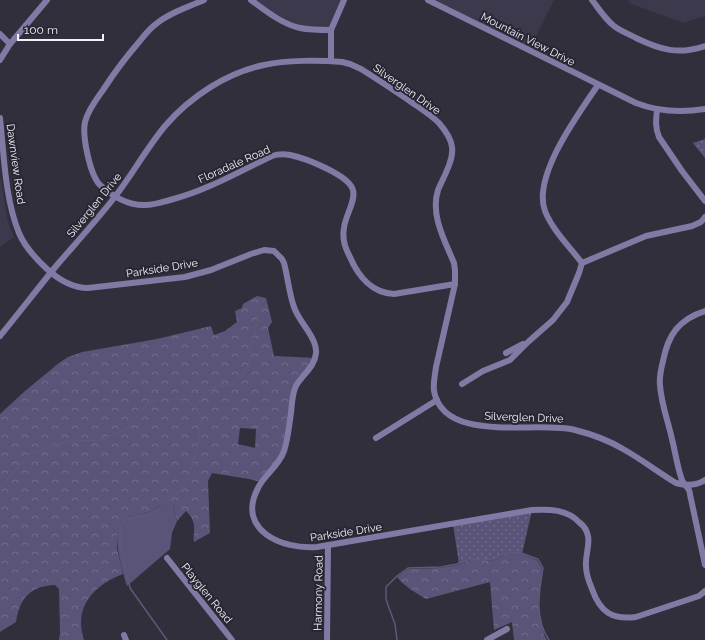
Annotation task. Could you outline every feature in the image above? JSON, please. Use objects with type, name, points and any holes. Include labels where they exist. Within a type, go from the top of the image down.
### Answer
[{"type":"street","points":[[0,60],[10,44],[46,0]]},
{"type":"street","points":[[115,197],[99,184],[93,173],[88,154],[85,132],[85,122],[89,113],[94,103],[117,70],[150,29],[159,22],[204,0]]},
{"type":"street","points":[[251,0],[290,25],[314,30],[331,30]]},
{"type":"street","points":[[331,61],[331,30],[344,0]]},
{"type":"street","name":"Mountain View Drive","points":[[428,0],[636,103],[657,110],[680,112],[705,109]]},
{"type":"street","points":[[592,0],[615,27],[652,46],[674,51],[705,46]]},
{"type":"street","points":[[0,34],[10,44]]},
{"type":"street","name":"Silverglen Drive","points":[[0,336],[115,197],[171,119],[189,102],[212,86],[243,71],[264,64],[287,62],[342,62],[350,64],[372,76],[430,116],[439,123],[448,136],[452,147],[451,158],[438,190],[436,206],[438,222],[454,263],[455,270],[455,284],[436,367],[434,383],[434,392],[437,400],[446,414],[457,420],[484,426],[517,428],[545,426],[573,429],[618,446],[672,481],[684,485]]},
{"type":"street","points":[[582,263],[560,237],[548,219],[542,196],[544,184],[553,158],[566,134],[598,85]]},
{"type":"street","points":[[657,110],[656,125],[659,137],[705,201]]},
{"type":"street","name":"Dawnview Road","points":[[0,118],[8,196],[19,234],[33,255],[51,273]]},
{"type":"street","name":"Floradale Road","points":[[115,197],[136,204],[158,204],[216,184],[272,156],[283,155],[304,159],[341,176],[351,185],[353,190],[353,200],[344,226],[343,239],[352,262],[359,274],[368,284],[389,294],[394,294],[455,284]]},
{"type":"street","points":[[462,384],[483,372],[510,360],[553,320],[564,308],[582,263],[646,236],[692,226],[700,222],[705,217]]},
{"type":"street","name":"Parkside Drive","points":[[51,273],[68,284],[76,287],[88,288],[185,277],[211,270],[264,250],[270,250],[278,254],[284,263],[294,308],[315,344],[316,352],[313,364],[298,382],[294,392],[286,442],[282,456],[279,462],[258,487],[253,500],[252,514],[254,520],[259,528],[278,542],[293,547],[308,548],[532,510],[560,511],[575,518],[586,530],[588,536],[585,564],[587,578],[598,603],[608,612],[620,617],[636,617],[699,596],[705,591]]},
{"type":"street","points":[[705,311],[691,316],[676,330],[665,350],[660,374],[662,400],[681,479],[689,490],[705,565]]},
{"type":"street","points":[[506,353],[528,342]]},
{"type":"street","points":[[376,438],[437,400]]},
{"type":"street","points":[[684,485],[695,485],[705,480]]},
{"type":"street","name":"Harmony Road","points":[[327,640],[328,545]]},
{"type":"street","name":"Playglen Road","points":[[167,558],[232,640]]},
{"type":"street","points":[[487,640],[507,629]]},
{"type":"shaded area","points":[[250,0],[344,0],[331,31],[298,28]]},
{"type":"shaded area","points":[[427,0],[554,0],[529,51]]},
{"type":"shaded area","points":[[628,0],[705,0],[705,16],[683,23],[629,3]]},
{"type":"shaded area","points":[[0,176],[8,222],[14,237],[0,247]]},
{"type":"green space","points":[[705,139],[705,158],[693,143]]},
{"type":"green space","points":[[257,296],[266,298],[272,322],[268,328],[274,356],[315,358],[298,382],[283,452],[261,482],[212,473],[208,481],[210,533],[194,542],[194,526],[191,518],[186,511],[177,521],[173,504],[162,504],[152,511],[128,517],[118,532],[117,549],[123,574],[103,584],[88,599],[81,617],[81,628],[84,640],[59,640],[59,589],[55,585],[39,588],[28,595],[20,606],[16,622],[0,632],[0,414],[25,391],[68,357],[82,352],[157,339],[211,326],[214,335],[225,331],[237,322],[235,311],[242,308],[243,304]],"holes":[[[240,428],[256,429],[255,448],[238,444]]]},
{"type":"green space","points":[[169,501],[173,504],[177,521],[172,533],[170,549],[127,586],[118,552],[117,542],[120,526],[127,518],[149,512]]},
{"type":"green space","points":[[532,510],[522,554],[504,555],[495,560],[470,561],[459,564],[453,524]]},
{"type":"green space","points":[[522,554],[537,560],[542,568],[538,605],[544,635],[547,640],[514,640],[512,622],[494,630],[490,582],[426,599],[414,592],[397,577],[408,569],[441,568],[470,561],[495,560],[504,555]]},
{"type":"waterway","points":[[195,406],[207,391],[218,386],[232,384],[242,376],[249,364],[252,339],[258,318],[259,307]]},
{"type":"waterway","points":[[0,488],[29,454],[54,445],[79,440],[97,441],[118,433],[132,425],[142,410],[149,403],[161,398],[178,399],[191,403],[195,406],[201,417],[198,441],[192,466],[182,490],[151,515],[126,519],[120,527],[120,543],[130,588],[167,640]]},
{"type":"waterway","points":[[397,640],[395,624],[386,599],[386,587],[408,568],[441,567],[457,564],[469,559],[494,559],[503,554],[521,553],[538,559],[543,568],[539,595],[539,614],[544,632],[549,640]]}]
